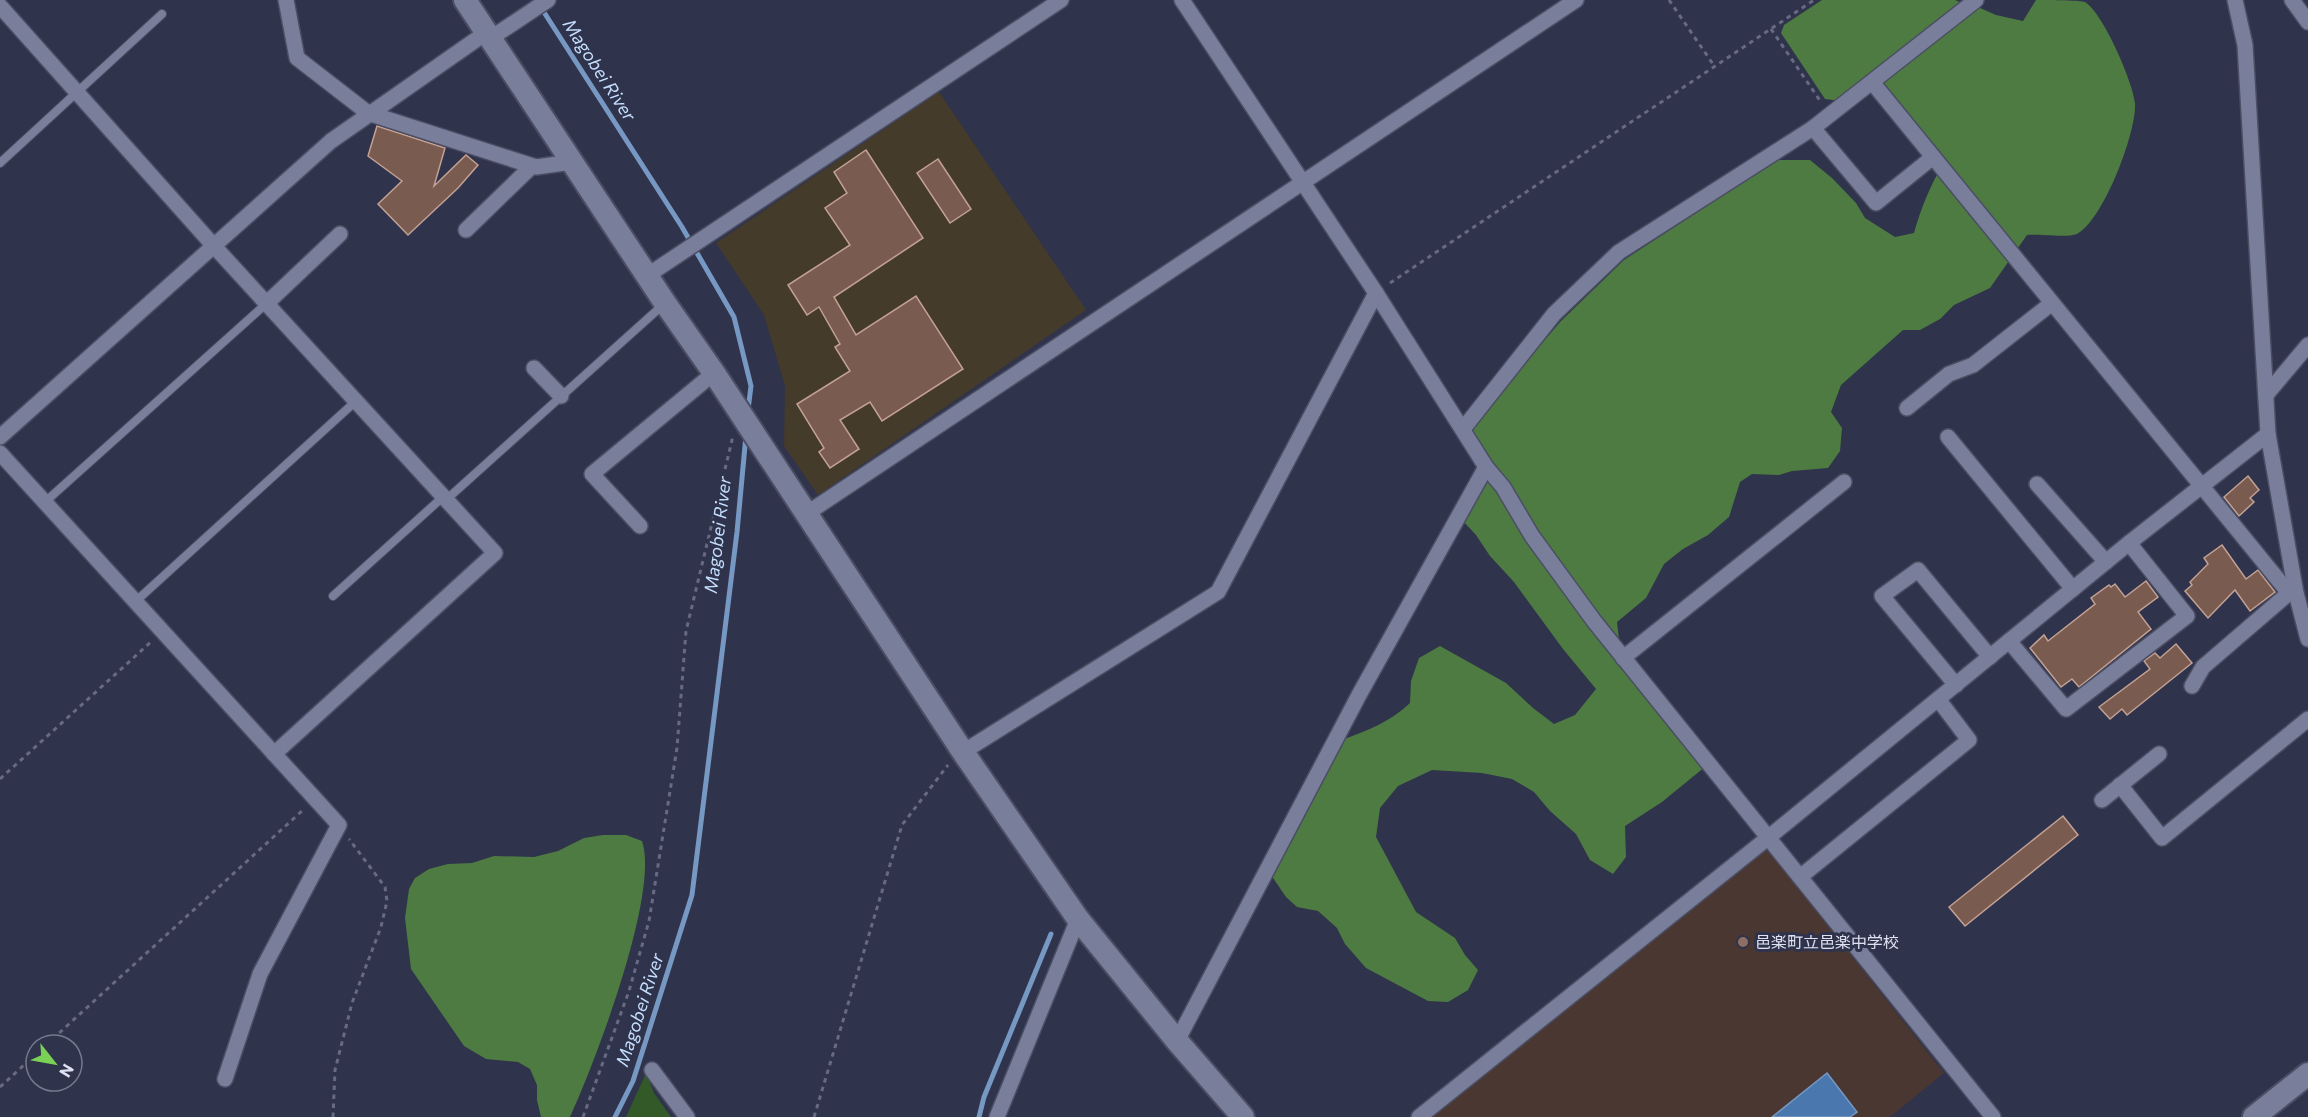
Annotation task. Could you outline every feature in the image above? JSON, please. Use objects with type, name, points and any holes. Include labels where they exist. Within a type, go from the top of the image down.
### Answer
[{"type":"street","points":[[286,0],[297,58],[368,113],[532,166],[572,162]]},
{"type":"street","points":[[465,0],[963,752],[1078,919],[1177,1041],[1243,1117]]},
{"type":"street","points":[[0,438],[331,141],[368,113],[548,0]]},
{"type":"street","points":[[648,275],[1061,0]]},
{"type":"street","points":[[1182,0],[1303,180],[1486,467],[1503,487],[1532,536],[1623,658],[1993,1117]]},
{"type":"street","points":[[806,514],[1303,180],[1576,0]]},
{"type":"street","points":[[1463,429],[1554,314],[1619,252],[1813,128],[1976,0]]},
{"type":"street","points":[[2235,0],[2246,56],[2268,434],[2293,593],[2308,639]]},
{"type":"street","points":[[2294,1],[2308,22]]},
{"type":"street","points":[[0,6],[213,245],[495,553],[274,754]]},
{"type":"street","points":[[1872,82],[2201,485],[2293,593]]},
{"type":"street","points":[[1813,128],[1876,203],[1933,157]]},
{"type":"street","points":[[466,230],[532,166]]},
{"type":"street","points":[[267,303],[340,234]]},
{"type":"street","points":[[963,752],[1218,592],[1376,292]]},
{"type":"street","points":[[1907,408],[1949,374],[1973,365],[2052,303]]},
{"type":"street","points":[[2266,394],[2308,345]]},
{"type":"street","points":[[534,368],[561,396]]},
{"type":"street","points":[[640,526],[592,474],[714,373]]},
{"type":"street","points":[[1419,1117],[1769,837],[2201,485],[2268,434]]},
{"type":"street","points":[[1947,437],[2073,589]]},
{"type":"street","points":[[0,453],[339,825],[260,974],[225,1079]]},
{"type":"street","points":[[1177,1041],[1359,694],[1486,467]]},
{"type":"street","points":[[1623,658],[1844,482]]},
{"type":"street","points":[[2037,484],[2106,562]]},
{"type":"street","points":[[2009,641],[2066,709],[2187,616],[2129,543]]},
{"type":"street","points":[[1956,685],[1882,596],[1918,570],[1990,657]]},
{"type":"street","points":[[2192,686],[2203,667],[2293,593]]},
{"type":"street","points":[[1800,877],[1970,740],[1938,699]]},
{"type":"street","points":[[2120,785],[2162,838],[2308,719]]},
{"type":"street","points":[[2102,800],[2159,754]]},
{"type":"street","points":[[997,1117],[1078,919]]},
{"type":"street","points":[[652,1070],[687,1117]]},
{"type":"street","points":[[2254,1117],[2308,1074]]},
{"type":"lane","points":[[0,163],[162,14]]},
{"type":"lane","points":[[45,502],[267,303]]},
{"type":"lane","points":[[333,596],[665,303]]},
{"type":"lane","points":[[135,602],[357,400]]},
{"type":"path","points":[[1669,0],[1715,67]]},
{"type":"path","points":[[1376,292],[1814,0]]},
{"type":"path","points":[[1771,29],[1829,114]]},
{"type":"path","points":[[583,1117],[629,991],[649,921],[676,748],[686,631],[739,411]]},
{"type":"path","points":[[0,779],[163,631]]},
{"type":"path","points":[[814,1117],[902,825],[942,769],[963,752]]},
{"type":"path","points":[[59,1033],[315,799]]},
{"type":"path","points":[[333,1117],[335,1070],[352,1003],[381,927],[387,901],[385,887],[339,825]]},
{"type":"path","points":[[0,1087],[24,1065]]},
{"type":"shaded area","points":[[939,92],[1086,310],[818,495],[784,446],[785,386],[764,315],[716,243]]},
{"type":"shaded area","name":"邑楽町立邑楽中学校","points":[[1759,850],[1769,851],[1944,1073],[1890,1117],[1432,1117]]},
{"type":"green space","points":[[1822,0],[1955,0],[1962,3],[1841,101],[1825,99],[1781,33],[1784,25]]},
{"type":"green space","points":[[2036,0],[2085,2],[2100,19],[2108,33],[2133,93],[2134,116],[2124,154],[2097,212],[2087,226],[2077,234],[2027,235],[1990,288],[1954,305],[1940,319],[1920,330],[1903,330],[1841,385],[1831,412],[1842,428],[1840,451],[1828,468],[1792,471],[1779,475],[1752,474],[1740,482],[1729,517],[1708,535],[1683,549],[1664,564],[1646,598],[1617,622],[1622,666],[1706,766],[1662,802],[1625,826],[1626,857],[1613,874],[1590,860],[1576,834],[1550,811],[1534,792],[1512,779],[1482,773],[1432,770],[1398,786],[1380,808],[1376,837],[1416,912],[1455,938],[1465,955],[1478,970],[1468,990],[1448,1002],[1428,1001],[1366,968],[1345,944],[1337,928],[1318,911],[1297,907],[1286,897],[1267,869],[1334,743],[1384,722],[1410,703],[1411,681],[1419,658],[1440,646],[1506,683],[1554,724],[1575,715],[1596,689],[1563,649],[1514,582],[1462,520],[1493,465],[1472,433],[1479,417],[1561,321],[1624,260],[1777,160],[1810,160],[1832,178],[1856,203],[1865,218],[1895,237],[1914,233],[1926,197],[1943,164],[1878,84],[1971,4],[1996,15],[2023,21]]},
{"type":"green space","points":[[626,835],[642,841],[645,866],[642,899],[622,979],[594,1059],[570,1117],[541,1117],[537,1100],[537,1085],[530,1069],[518,1062],[486,1059],[464,1046],[411,969],[405,918],[409,889],[415,878],[429,869],[448,864],[472,863],[494,856],[534,857],[558,851],[584,838]]},
{"type":"green space","points":[[646,1073],[654,1093],[671,1117],[626,1117]]},
{"type":"water","points":[[1827,1073],[1857,1112],[1850,1117],[1772,1117]]},
{"type":"building","points":[[377,126],[445,148],[434,186],[466,155],[478,165],[458,188],[408,235],[378,204],[402,181],[368,156]]},
{"type":"building","points":[[866,150],[923,238],[834,297],[856,335],[916,296],[963,369],[882,421],[870,402],[840,420],[859,449],[830,468],[819,452],[824,448],[797,404],[850,371],[835,347],[840,344],[819,307],[807,315],[788,285],[850,245],[825,208],[847,193],[834,172]]},
{"type":"building","points":[[938,159],[971,209],[950,223],[917,173]]},
{"type":"building","points":[[2248,476],[2259,490],[2250,498],[2254,502],[2239,516],[2224,497]]},
{"type":"building","points":[[2222,545],[2246,579],[2258,570],[2275,592],[2250,611],[2235,590],[2208,618],[2185,591],[2192,585],[2190,582],[2208,564],[2204,558]]},
{"type":"building","points":[[2146,581],[2158,597],[2138,612],[2151,629],[2079,687],[2072,679],[2061,687],[2030,648],[2044,635],[2048,641],[2095,604],[2091,598],[2109,585],[2111,587],[2115,584],[2125,597]]},
{"type":"building","points":[[2176,644],[2192,663],[2127,715],[2122,709],[2110,719],[2099,707],[2150,669],[2144,661],[2155,653],[2160,658]]},
{"type":"building","points":[[2063,816],[2078,835],[1965,926],[1949,907]]},
{"type":"waterway","name":"Magobei River","points":[[540,6],[682,227],[734,317],[751,386],[748,410]]},
{"type":"waterway","name":"Magobei River","points":[[615,1117],[633,1081],[692,895],[737,532],[746,435]]},
{"type":"waterway","points":[[979,1117],[984,1097],[1051,934]]},
{"type":"place","name":"邑楽町立邑楽中学校","points":[[1743,942]]}]
